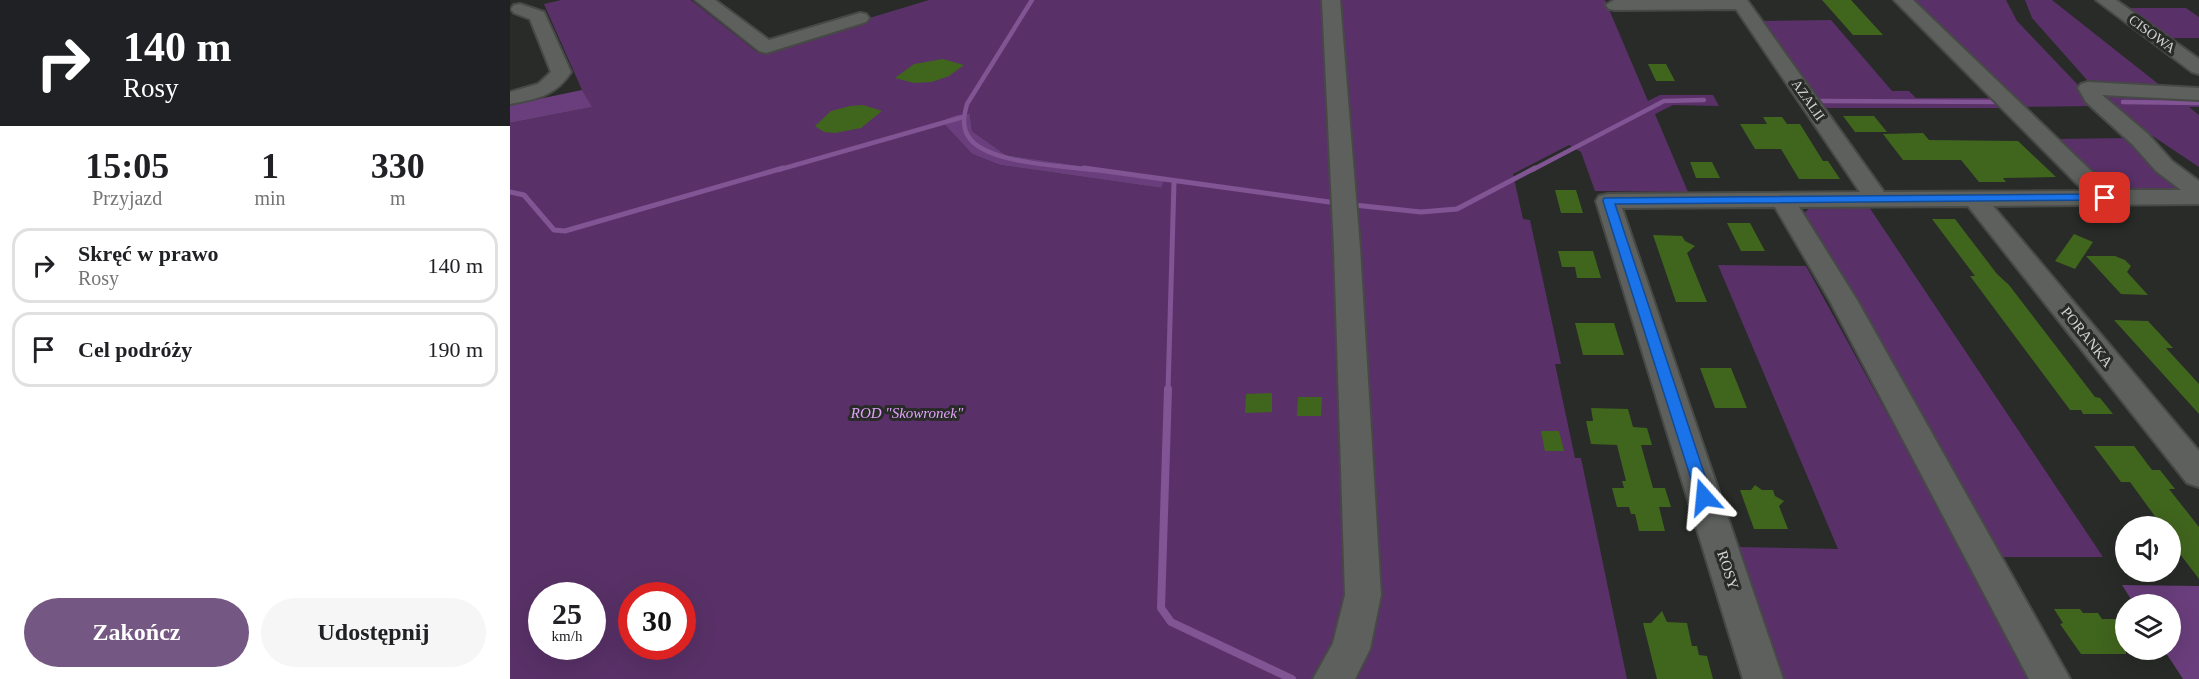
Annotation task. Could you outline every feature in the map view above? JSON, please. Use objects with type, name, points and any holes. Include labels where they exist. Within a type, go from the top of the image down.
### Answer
[{"type":"street","points":[[704,0],[765,47],[860,18],[845,7],[796,22]]},
{"type":"street","points":[[1331,0],[1347,248],[1363,595],[1351,649],[1333,679]]},
{"type":"street","points":[[1903,0],[2105,198]]},
{"type":"street","name":"CISOWA","points":[[2104,0],[2199,68]]},
{"type":"street","points":[[515,10],[549,1]]},
{"type":"street","points":[[1615,5],[1739,2]]},
{"type":"street","name":"AZALII","points":[[1739,2],[1877,199]]},
{"type":"street","points":[[510,98],[545,90],[556,82],[561,72],[538,16],[515,10]]},
{"type":"street","points":[[2199,94],[2088,88],[2093,98],[2140,139],[2164,166],[2199,192]]},
{"type":"street","name":"ROSY","points":[[1763,679],[1608,201],[2199,197]]},
{"type":"street","points":[[1782,199],[1843,300],[2050,679]]},
{"type":"street","name":"PORANKA","points":[[1975,199],[2199,474]]},
{"type":"green space","name":"ROD \"Skowronek\"","points":[[561,0],[691,0],[757,52],[929,0],[1605,0],[1648,101],[1660,95],[1713,95],[1719,106],[1673,105],[1655,114],[1688,192],[1595,191],[1581,152],[1569,145],[1513,174],[1523,219],[1530,220],[1561,364],[1555,364],[1575,458],[1581,458],[1627,679],[510,679],[510,123],[591,107],[544,4]],"holes":[[[970,114],[972,131],[1006,155],[1164,178],[1161,188],[1000,165],[972,154],[945,125]]]},
{"type":"green space","points":[[1909,0],[2006,0],[2017,21],[2098,106],[2020,107]]},
{"type":"green space","points":[[2025,0],[2052,0],[2166,90],[2087,80],[2032,18]]},
{"type":"green space","points":[[2123,8],[2186,8],[2199,17],[2199,38],[2164,38]]},
{"type":"green space","points":[[1831,20],[1892,91],[1909,91],[1916,98],[1997,98],[2003,108],[1820,108],[1809,87],[1761,21]]},
{"type":"green space","points":[[2103,92],[2199,98],[2199,107],[2189,107],[2199,115],[2199,167],[2145,131],[2099,95]]},
{"type":"green space","points":[[2128,138],[2188,189],[2107,188],[2052,139]]},
{"type":"green space","points":[[1811,207],[1869,207],[2103,557],[1997,557],[1802,215]]},
{"type":"green space","points":[[1718,265],[1806,266],[2033,679],[1784,679],[1737,547],[1838,549]]},
{"type":"shaded area","points":[[582,90],[592,107],[510,123],[510,105]]},
{"type":"shaded area","points":[[970,114],[972,131],[1006,155],[1165,178],[1161,188],[1000,165],[972,154],[945,125],[946,119]]},
{"type":"shaded area","points":[[2122,585],[2199,586],[2199,679],[2183,679],[2171,660],[2181,660],[2181,594],[2128,594]]},
{"type":"building","points":[[1822,0],[1851,0],[1883,35],[1853,35]]},
{"type":"building","points":[[943,59],[964,65],[949,76],[932,82],[914,83],[895,78],[914,64]]},
{"type":"building","points":[[1648,64],[1666,64],[1675,81],[1656,81]]},
{"type":"building","points":[[863,105],[882,111],[861,128],[835,133],[824,132],[815,126],[831,111]]},
{"type":"building","points":[[1843,116],[1874,116],[1887,132],[1855,132]]},
{"type":"building","points":[[1763,117],[1782,117],[1787,124],[1800,124],[1823,161],[1828,161],[1840,179],[1799,179],[1781,149],[1755,149],[1740,124],[1767,124]]},
{"type":"building","points":[[1923,133],[1929,140],[2018,141],[2056,177],[2003,178],[2006,182],[1979,182],[1961,160],[1903,160],[1883,134]]},
{"type":"building","points":[[1690,162],[1712,162],[1720,178],[1696,178]]},
{"type":"building","points":[[1555,190],[1576,190],[1583,213],[1561,213]]},
{"type":"building","points":[[1932,219],[1955,219],[2095,397],[2100,398],[2113,414],[2083,414],[2081,410],[2070,410],[1970,276],[1975,276]]},
{"type":"building","points":[[1727,223],[1750,223],[1765,251],[1741,251]]},
{"type":"building","points":[[2074,234],[2093,242],[2075,269],[2055,261]]},
{"type":"building","points":[[1653,235],[1682,236],[1685,241],[1695,246],[1687,253],[1707,302],[1676,302]]},
{"type":"building","points":[[1558,251],[1593,251],[1601,278],[1577,278],[1575,267],[1562,267]]},
{"type":"building","points":[[2086,256],[2115,256],[2125,260],[2131,266],[2127,272],[2148,295],[2121,294]]},
{"type":"building","points":[[2114,320],[2148,321],[2173,348],[2166,348],[2199,384],[2199,414]]},
{"type":"building","points":[[1575,323],[1614,323],[1624,355],[1583,355]]},
{"type":"building","points":[[1700,368],[1731,368],[1747,408],[1715,408]]},
{"type":"building","points":[[1272,393],[1272,412],[1245,413],[1246,394]]},
{"type":"building","points":[[1298,397],[1322,397],[1321,416],[1297,416]]},
{"type":"building","points":[[1591,408],[1628,409],[1633,427],[1647,428],[1652,445],[1641,445],[1653,488],[1665,488],[1671,507],[1659,507],[1665,531],[1639,531],[1635,514],[1631,514],[1629,507],[1617,507],[1612,488],[1624,488],[1622,481],[1626,481],[1617,445],[1591,444],[1586,421],[1593,421]]},
{"type":"building","points":[[1541,431],[1559,431],[1564,451],[1545,451]]},
{"type":"building","points":[[2094,446],[2134,446],[2152,470],[2160,470],[2175,489],[2169,489],[2199,527],[2199,579],[2181,555],[2181,516],[2155,516],[2130,482],[2121,482]]},
{"type":"building","points":[[1755,485],[1762,490],[1773,490],[1775,496],[1784,501],[1779,506],[1788,529],[1754,529],[1740,490],[1751,490]]},
{"type":"building","points":[[2054,609],[2080,609],[2083,613],[2098,613],[2102,619],[2115,619],[2115,654],[2081,654],[2060,624],[2063,623]]},
{"type":"building","points":[[1662,611],[1667,622],[1687,623],[1692,646],[1697,646],[1699,655],[1707,656],[1713,679],[1657,679],[1643,623],[1651,623]]},
{"type":"waterway","points":[[1032,0],[967,104],[964,120],[966,132],[977,145],[990,153],[1026,162],[1095,170]]},
{"type":"waterway","points":[[1532,170],[1664,101],[1704,100]]},
{"type":"waterway","points":[[1821,101],[1999,102]]},
{"type":"waterway","points":[[2123,102],[2199,103]]},
{"type":"waterway","points":[[778,170],[963,117]]},
{"type":"waterway","points":[[510,192],[524,195],[554,230],[565,231],[783,168]]},
{"type":"waterway","points":[[1084,168],[1329,202]]},
{"type":"waterway","points":[[1354,205],[1421,212],[1457,209],[1535,168]]},
{"type":"waterway","points":[[1168,391],[1174,182]]},
{"type":"waterway","points":[[1168,389],[1161,608],[1171,622],[1292,679]]},
{"type":"route","points":[[1704,497],[1608,201],[2105,198]]}]
